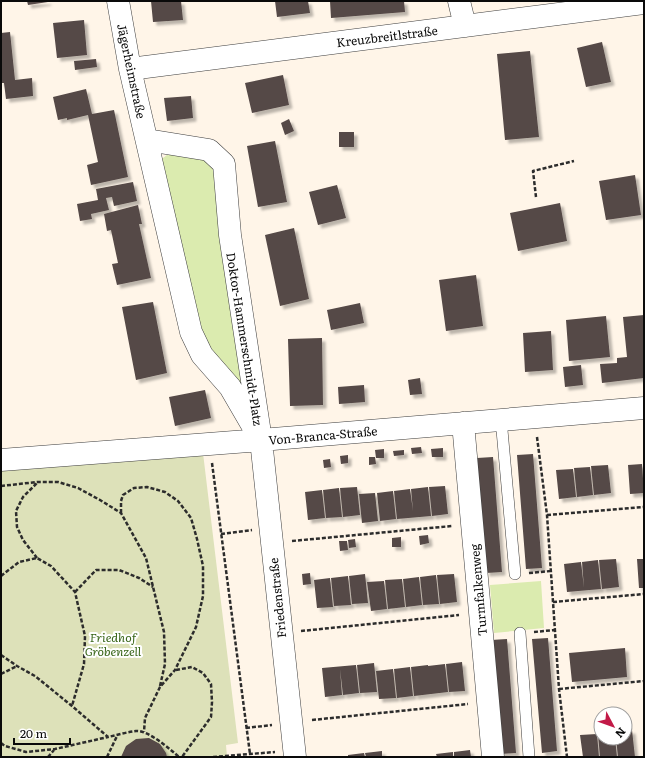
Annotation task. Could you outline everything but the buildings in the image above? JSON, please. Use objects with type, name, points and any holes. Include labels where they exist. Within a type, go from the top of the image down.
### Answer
[{"type":"street","name":"Jägerheimstraße","points":[[118,1],[130,69],[147,140]]},
{"type":"street","points":[[459,1],[465,26]]},
{"type":"street","name":"Kreuzbreitlstraße","points":[[130,69],[644,3]]},
{"type":"street","name":"Doktor-Hammerschmidt-Platz","points":[[147,140],[209,150],[224,164],[230,235],[260,440],[230,387],[202,355],[190,332],[147,140]]},
{"type":"street","name":"Von-Branca-Straße","points":[[1,460],[644,408]]},
{"type":"street","name":"Turmfalkenweg","points":[[463,423],[493,757]]},
{"type":"street","name":"Friedenstraße","points":[[260,440],[294,754]]},
{"type":"lane","points":[[501,419],[515,574]]},
{"type":"lane","points":[[520,634],[529,757]]},
{"type":"path","points":[[536,197],[533,171],[574,161]]},
{"type":"path","points":[[535,416],[547,515],[559,689],[567,757]]},
{"type":"path","points":[[218,443],[212,460],[250,754]]},
{"type":"path","points":[[37,482],[23,497],[16,511],[17,527],[23,540],[37,558],[50,566],[75,592],[85,636],[84,664],[72,706]]},
{"type":"path","points":[[1,487],[37,482],[58,482],[78,488],[120,513],[146,558],[154,587],[164,632],[164,664],[160,687]]},
{"type":"path","points":[[120,513],[123,495],[134,488],[147,487],[165,492],[178,501],[191,518],[203,566],[203,596],[196,627],[175,670],[160,687],[145,718],[144,732]]},
{"type":"path","points":[[547,515],[644,507]]},
{"type":"path","points":[[292,541],[455,526]]},
{"type":"path","points":[[1,576],[19,562],[37,558]]},
{"type":"path","points":[[75,592],[96,570],[119,570],[139,578],[154,587]]},
{"type":"path","points":[[515,574],[550,571]]},
{"type":"path","points":[[553,602],[644,594]]},
{"type":"path","points":[[301,631],[464,614]]},
{"type":"path","points":[[520,634],[555,630]]},
{"type":"path","points":[[1,655],[35,676],[108,737]]},
{"type":"path","points":[[1,674],[17,666]]},
{"type":"path","points":[[1,743],[5,746],[26,752],[54,749],[137,730],[144,732],[162,743],[180,757],[211,717],[211,684],[204,673],[192,667],[175,670]]},
{"type":"path","points":[[559,689],[644,681]]},
{"type":"path","points":[[311,720],[470,704]]},
{"type":"path","points":[[107,757],[117,735]]},
{"type":"path","points":[[48,757],[54,749]]},
{"type":"path","points":[[109,752],[111,757]]},
{"type":"path","points":[[213,757],[250,754],[294,754]]},
{"type":"green space","points":[[171,152],[207,155],[221,172],[256,428],[240,389],[199,331],[159,161]]},
{"type":"green space","name":"Friedhof Gröbenzell","points":[[203,453],[238,743],[226,745],[227,757],[1,757],[1,471]]},
{"type":"green space","points":[[541,581],[544,628],[494,633],[490,585]]}]
